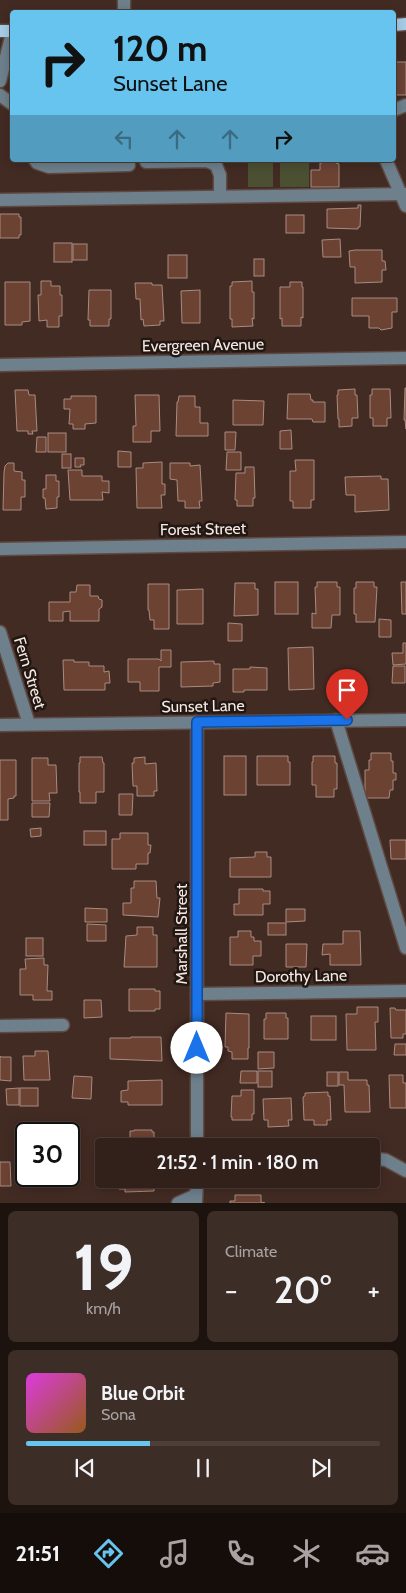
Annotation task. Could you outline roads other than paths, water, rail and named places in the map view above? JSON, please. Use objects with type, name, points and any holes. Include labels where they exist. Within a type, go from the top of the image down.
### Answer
[{"type":"street","points":[[0,81],[10,40]]},
{"type":"street","points":[[0,94],[10,102]]},
{"type":"street","points":[[37,162],[49,167],[129,165]]},
{"type":"street","points":[[209,162],[216,165],[220,175],[220,196]]},
{"type":"street","points":[[387,162],[403,194],[406,206]]},
{"type":"street","points":[[0,200],[403,194]]},
{"type":"street","name":"Evergreen Avenue","points":[[0,364],[406,358]]},
{"type":"street","name":"Forest Street","points":[[0,548],[406,542]]},
{"type":"street","name":"Fern Street","points":[[0,632],[29,724]]},
{"type":"street","points":[[336,720],[406,948]]},
{"type":"street","name":"Sunset Lane","points":[[0,725],[406,720]]},
{"type":"street","name":"Marshall Street","points":[[197,722],[197,1138]]},
{"type":"street","name":"Dorothy Lane","points":[[197,994],[406,991]]},
{"type":"street","points":[[0,1026],[63,1025]]},
{"type":"street","points":[[380,1159],[386,1160],[406,1171]]},
{"type":"street","points":[[178,1203],[196,1199]]}]
